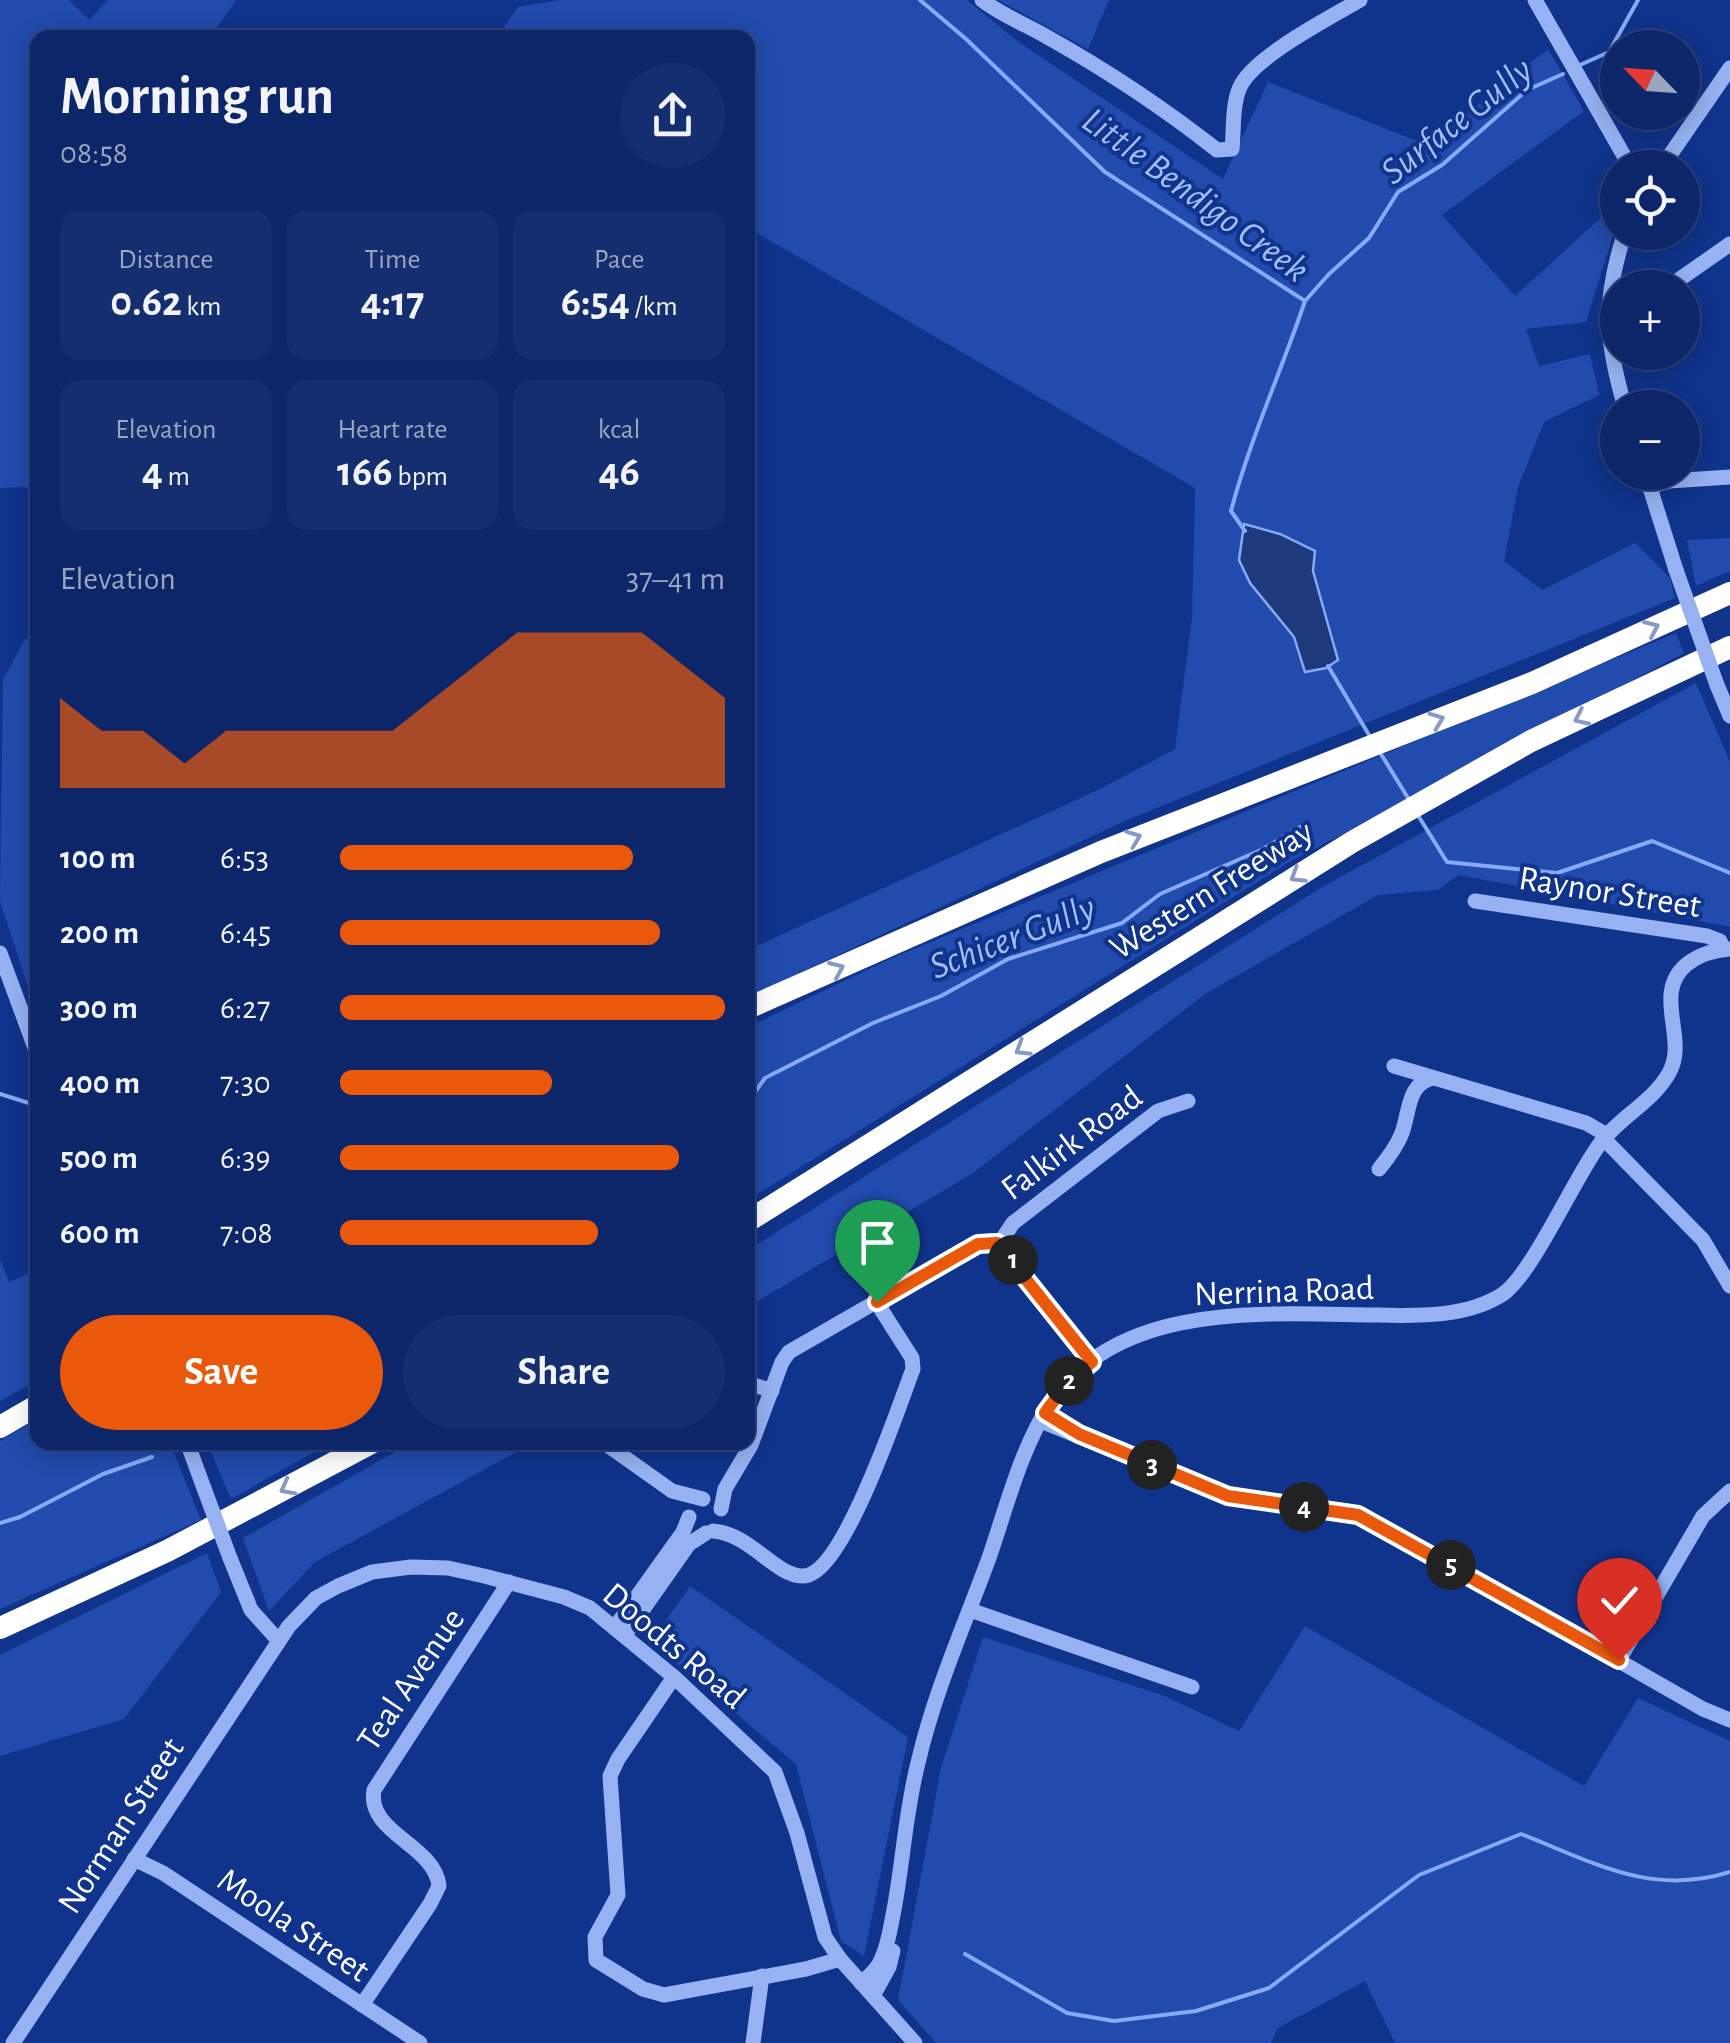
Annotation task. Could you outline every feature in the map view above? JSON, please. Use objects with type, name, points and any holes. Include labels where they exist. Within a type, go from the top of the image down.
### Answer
[{"type":"highway","name":"Western Freeway","points":[[755,1005],[1100,852],[1532,683],[1730,593]]},
{"type":"highway","name":"Western Freeway","points":[[755,1218],[1352,842],[1531,741],[1730,647]]},
{"type":"highway","points":[[0,1427],[30,1410]]},
{"type":"highway","points":[[0,1628],[167,1552],[358,1450]]},
{"type":"street","points":[[982,0],[1184,123],[1218,150],[1232,149],[1240,88],[1248,75],[1296,38],[1360,0]]},
{"type":"street","points":[[1535,0],[1621,150]]},
{"type":"street","points":[[1673,150],[1730,68]]},
{"type":"street","points":[[1693,270],[1730,244]]},
{"type":"street","points":[[1700,479],[1730,477]]},
{"type":"street","points":[[1650,490],[1730,716]]},
{"type":"street","name":"Raynor Street","points":[[1475,901],[1707,936],[1727,949]]},
{"type":"street","name":"Nerrina Road","points":[[873,1996],[890,1963],[917,1764],[1043,1417],[1066,1384],[1092,1362],[1141,1335],[1208,1320],[1240,1316],[1428,1315],[1488,1301],[1504,1293],[1518,1278],[1605,1137],[1670,1071],[1675,1050],[1670,995],[1676,975],[1696,958],[1727,949]]},
{"type":"street","points":[[0,953],[30,1034]]},
{"type":"street","points":[[1394,1066],[1586,1123],[1605,1137],[1704,1240],[1730,1286]]},
{"type":"street","points":[[1379,1169],[1401,1134],[1414,1089],[1420,1082],[1433,1078]]},
{"type":"street","name":"Falkirk Road","points":[[999,1244],[1013,1223],[1161,1108],[1188,1101]]},
{"type":"street","points":[[755,1437],[782,1362],[792,1349],[978,1244],[990,1241],[999,1244],[1092,1362]]},
{"type":"street","points":[[614,1450],[672,1491],[694,1528],[735,1535],[789,1572],[807,1576],[824,1563],[864,1499],[912,1369],[912,1358],[877,1302]]},
{"type":"street","points":[[755,1385],[772,1391]]},
{"type":"street","points":[[1043,1417],[1228,1496],[1358,1515],[1703,1710],[1730,1720]]},
{"type":"street","points":[[190,1450],[251,1610],[278,1640]]},
{"type":"street","points":[[620,1631],[686,1548],[721,1524],[724,1492],[749,1450]]},
{"type":"street","points":[[620,1631],[683,1532],[694,1504],[736,1471]]},
{"type":"street","points":[[672,1491],[714,1501],[745,1541]]},
{"type":"street","points":[[1619,1660],[1703,1516],[1730,1491]]},
{"type":"street","name":"Doodts Road","points":[[278,1640],[316,1598],[372,1572],[427,1567],[508,1582],[583,1604],[674,1677],[775,1772],[797,1833],[821,1927],[840,1959],[915,2043]]},
{"type":"street","name":"Teal Avenue","points":[[362,2005],[438,1886],[432,1866],[365,1804],[508,1582]]},
{"type":"street","points":[[970,1610],[1192,1687]]},
{"type":"street","name":"Norman Street","points":[[14,2041],[278,1640]]},
{"type":"street","points":[[674,1677],[610,1776],[606,1792],[618,1895],[596,1934],[593,1948],[601,1964],[661,1995],[840,1959]]},
{"type":"street","name":"Moola Street","points":[[134,1859],[162,1872],[420,2043]]},
{"type":"street","name":"Nerrina Road","points":[[861,1984],[882,1957],[898,1892]]},
{"type":"street","points":[[575,1949],[593,1948]]},
{"type":"street","points":[[753,2043],[762,1976]]},
{"type":"street","points":[[0,2029],[14,2041]]},
{"type":"shaded area","points":[[0,0],[69,0],[89,20],[108,0],[236,0],[215,30],[30,30],[30,489],[0,488]]},
{"type":"shaded area","points":[[560,0],[967,0],[1016,40],[1223,179],[1268,82],[1427,145],[1548,49],[1584,111],[1442,215],[1515,296],[1600,218],[1600,250],[1608,250],[1586,322],[1526,329],[1539,366],[1590,354],[1599,395],[1544,422],[1518,487],[1504,561],[1542,590],[1635,543],[1670,578],[1675,598],[1127,820],[755,994],[755,947],[1100,789],[1175,749],[1192,617],[1195,488],[755,235],[755,30],[502,30],[518,7]]},
{"type":"shaded area","points":[[998,0],[1109,0],[1088,49]]},
{"type":"shaded area","points":[[1244,524],[1280,534],[1315,551],[1313,571],[1338,660],[1326,668],[1305,672],[1294,637],[1250,583],[1239,560]]},
{"type":"shaded area","points":[[1730,538],[1730,571],[1696,586],[1687,540]]},
{"type":"shaded area","points":[[1676,633],[1684,653],[1286,864],[755,1196],[755,1024],[892,958]]},
{"type":"shaded area","points":[[30,637],[30,993],[0,901],[3,680],[25,639]]},
{"type":"shaded area","points":[[1696,683],[1730,762],[1730,927],[1458,875],[1438,890],[1378,895],[1205,994],[973,1173],[755,1303],[755,1246],[1322,887]]},
{"type":"shaded area","points":[[0,1259],[9,1282],[30,1273],[30,1385],[0,1401]]},
{"type":"shaded area","points":[[30,1423],[30,1450],[173,1450],[201,1520],[0,1609],[0,1441]]},
{"type":"shaded area","points":[[210,1450],[318,1450],[231,1499]]},
{"type":"shaded area","points":[[399,1450],[520,1450],[315,1562],[269,1611],[243,1538]]},
{"type":"shaded area","points":[[207,1553],[221,1592],[124,1719],[0,1756],[0,1655]]},
{"type":"shaded area","points":[[690,1586],[908,1737],[864,1956],[841,1941],[796,1764],[651,1642]]},
{"type":"shaded area","points":[[1305,1626],[1584,1786],[1638,1698],[1730,1741],[1730,2043],[1395,2043],[1365,1981],[1278,2028],[1271,2043],[936,2043],[898,2000],[941,1768],[983,1637],[1165,1696],[1239,1731]]},
{"type":"waterway","name":"Little Bendigo Creek","points":[[920,0],[1105,172],[1305,301],[1231,511],[1245,531]]},
{"type":"waterway","name":"Surface Gully","points":[[1580,65],[1609,52],[1638,0]]},
{"type":"waterway","name":"Surface Gully","points":[[1305,301],[1369,238],[1398,192],[1442,165],[1527,90],[1563,74]]},
{"type":"waterway","name":"Little Bendigo Creek","points":[[1328,666],[1369,735]]},
{"type":"waterway","name":"Little Bendigo Creek","points":[[1381,754],[1408,798]]},
{"type":"waterway","name":"Little Bendigo Creek","points":[[1419,817],[1447,862],[1557,873],[1652,841],[1730,873]]},
{"type":"waterway","name":"Schicer Gully","points":[[755,1092],[765,1078],[873,1023],[941,996],[1008,959],[1122,923],[1160,894],[1263,849],[1302,826]]},
{"type":"waterway","name":"Schicer Gully","points":[[0,1094],[30,1103]]},
{"type":"waterway","points":[[0,1523],[20,1517],[103,1474],[152,1457]]},
{"type":"waterway","points":[[965,1954],[1067,2013],[1114,2021],[1196,2011],[1269,1988],[1419,1875],[1521,1834],[1598,1865],[1648,1878],[1674,1881],[1730,1872]]},
{"type":"route","points":[[877,1302],[978,1244],[997,1243],[1092,1362],[1066,1384],[1045,1413],[1079,1434],[1228,1496],[1358,1515],[1619,1660]]}]
